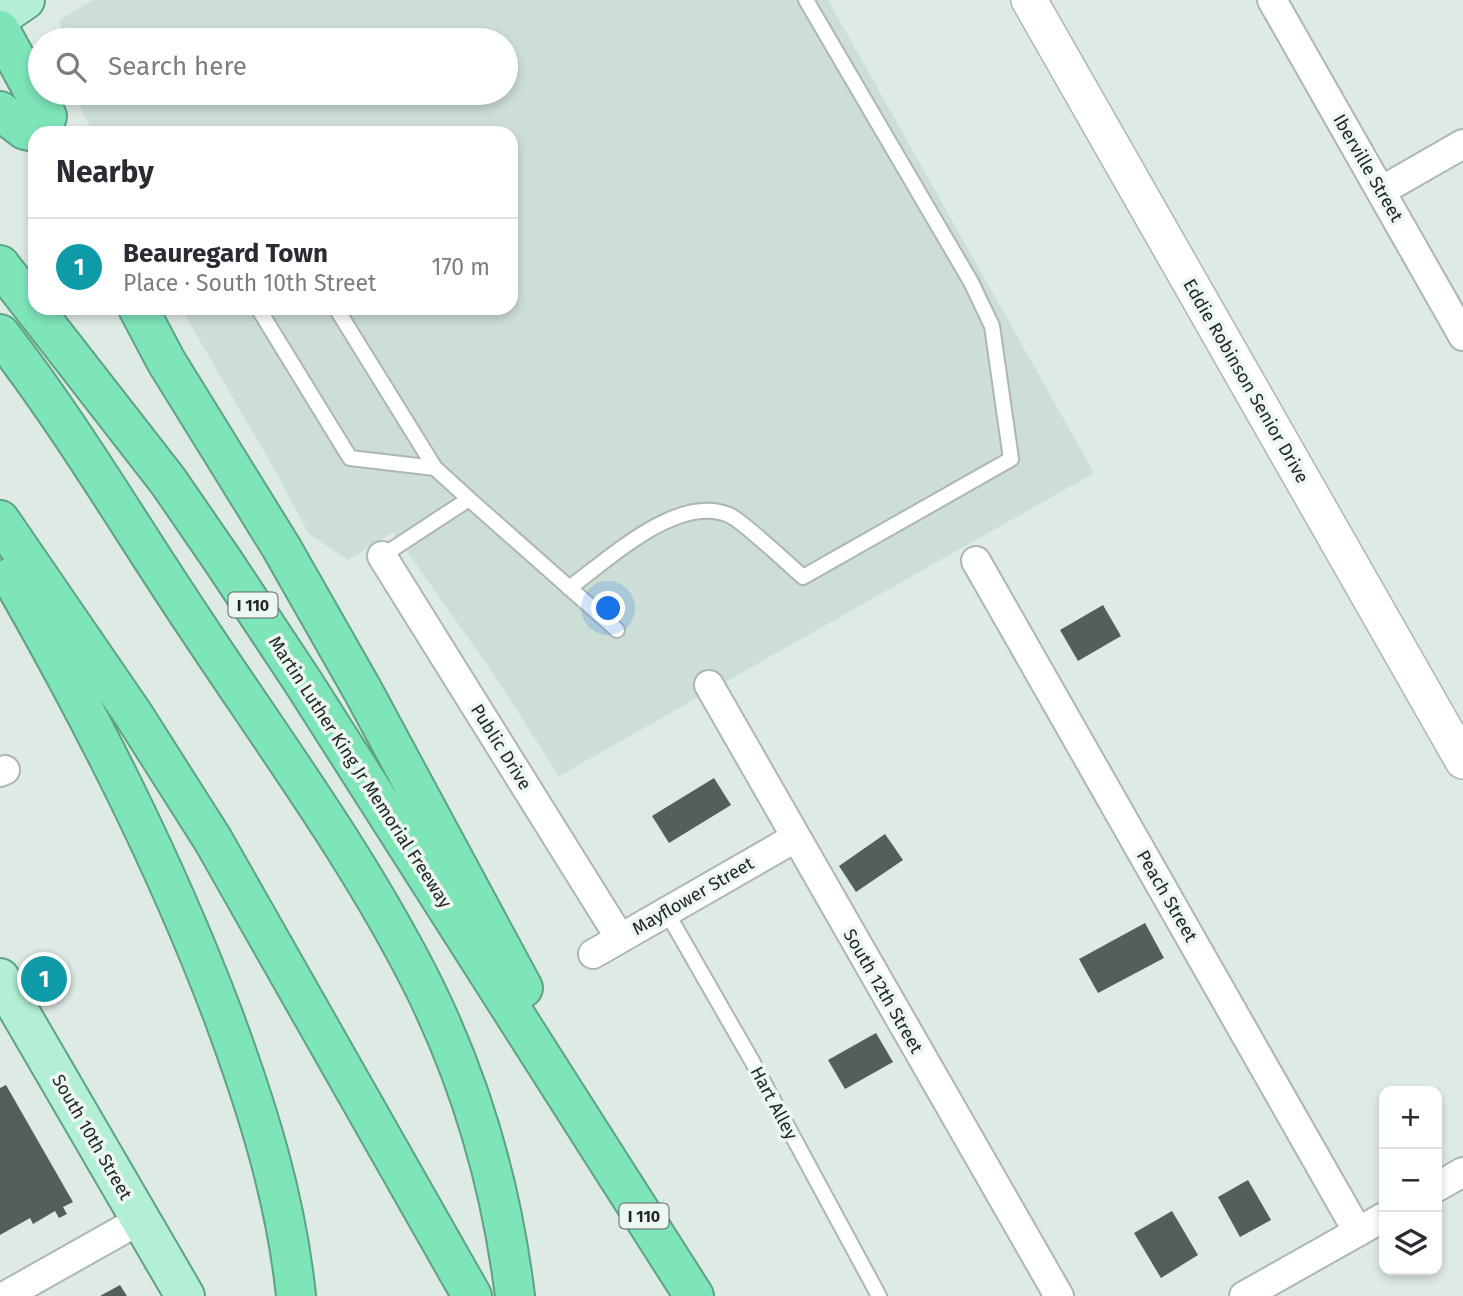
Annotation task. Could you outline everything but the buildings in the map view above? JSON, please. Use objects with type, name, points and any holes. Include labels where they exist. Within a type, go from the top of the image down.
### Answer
[{"type":"highway","points":[[0,30],[28,81]]},
{"type":"highway","points":[[41,105],[47,116],[43,126]]},
{"type":"highway","points":[[0,111],[28,131]]},
{"type":"highway","name":"Martin Luther King Jr Memorial Freeway","points":[[0,265],[28,302]]},
{"type":"highway","name":"Martin Luther King Jr Memorial Freeway","points":[[38,315],[181,501],[494,956]]},
{"type":"highway","points":[[142,315],[166,361],[322,619],[494,956]]},
{"type":"highway","points":[[0,334],[110,487],[157,566],[371,892],[441,1025],[490,1161],[508,1238],[515,1296]]},
{"type":"highway","points":[[0,520],[133,714],[213,840],[472,1296]]},
{"type":"highway","points":[[0,559],[82,706],[157,855],[231,1038],[277,1181],[287,1225],[296,1296]]},
{"type":"highway","name":"I 110","points":[[494,956],[593,1136],[694,1296]]},
{"type":"main road","points":[[0,17],[25,0]]},
{"type":"main road","name":"South 10th Street","points":[[0,978],[184,1296]]},
{"type":"street","name":"Eddie Robinson Senior Drive","points":[[1030,0],[1463,761]]},
{"type":"street","name":"Iberville Street","points":[[1272,0],[1463,336]]},
{"type":"street","points":[[1381,191],[1463,144]]},
{"type":"street","name":"Public Drive","points":[[382,556],[620,938]]},
{"type":"street","name":"Peach Street","points":[[976,561],[1358,1232]]},
{"type":"street","name":"South 12th Street","points":[[709,685],[794,838],[1059,1296]]},
{"type":"street","name":"Mayflower Street","points":[[593,954],[794,838]]},
{"type":"street","points":[[1442,1184],[1463,1172]]},
{"type":"street","points":[[5,1296],[140,1220]]},
{"type":"street","points":[[1257,1293],[1379,1220]]},
{"type":"lane","points":[[569,588],[664,520],[692,511],[729,515],[803,577],[1011,459],[992,326],[971,282],[806,0]]},
{"type":"lane","points":[[262,315],[350,458],[435,468]]},
{"type":"lane","points":[[340,315],[435,468],[617,630]]},
{"type":"lane","points":[[382,556],[469,499]]},
{"type":"lane","name":"Hart Alley","points":[[666,911],[752,1061],[879,1296]]},
{"type":"shaded area","points":[[93,0],[828,0],[1094,473],[559,776],[491,670],[393,532],[348,560],[308,533],[185,315],[518,315],[518,126],[90,126],[79,105],[518,105],[518,28],[61,28],[60,20]]},
{"type":"place","name":"Beauregard Town","points":[[44,979]]}]
